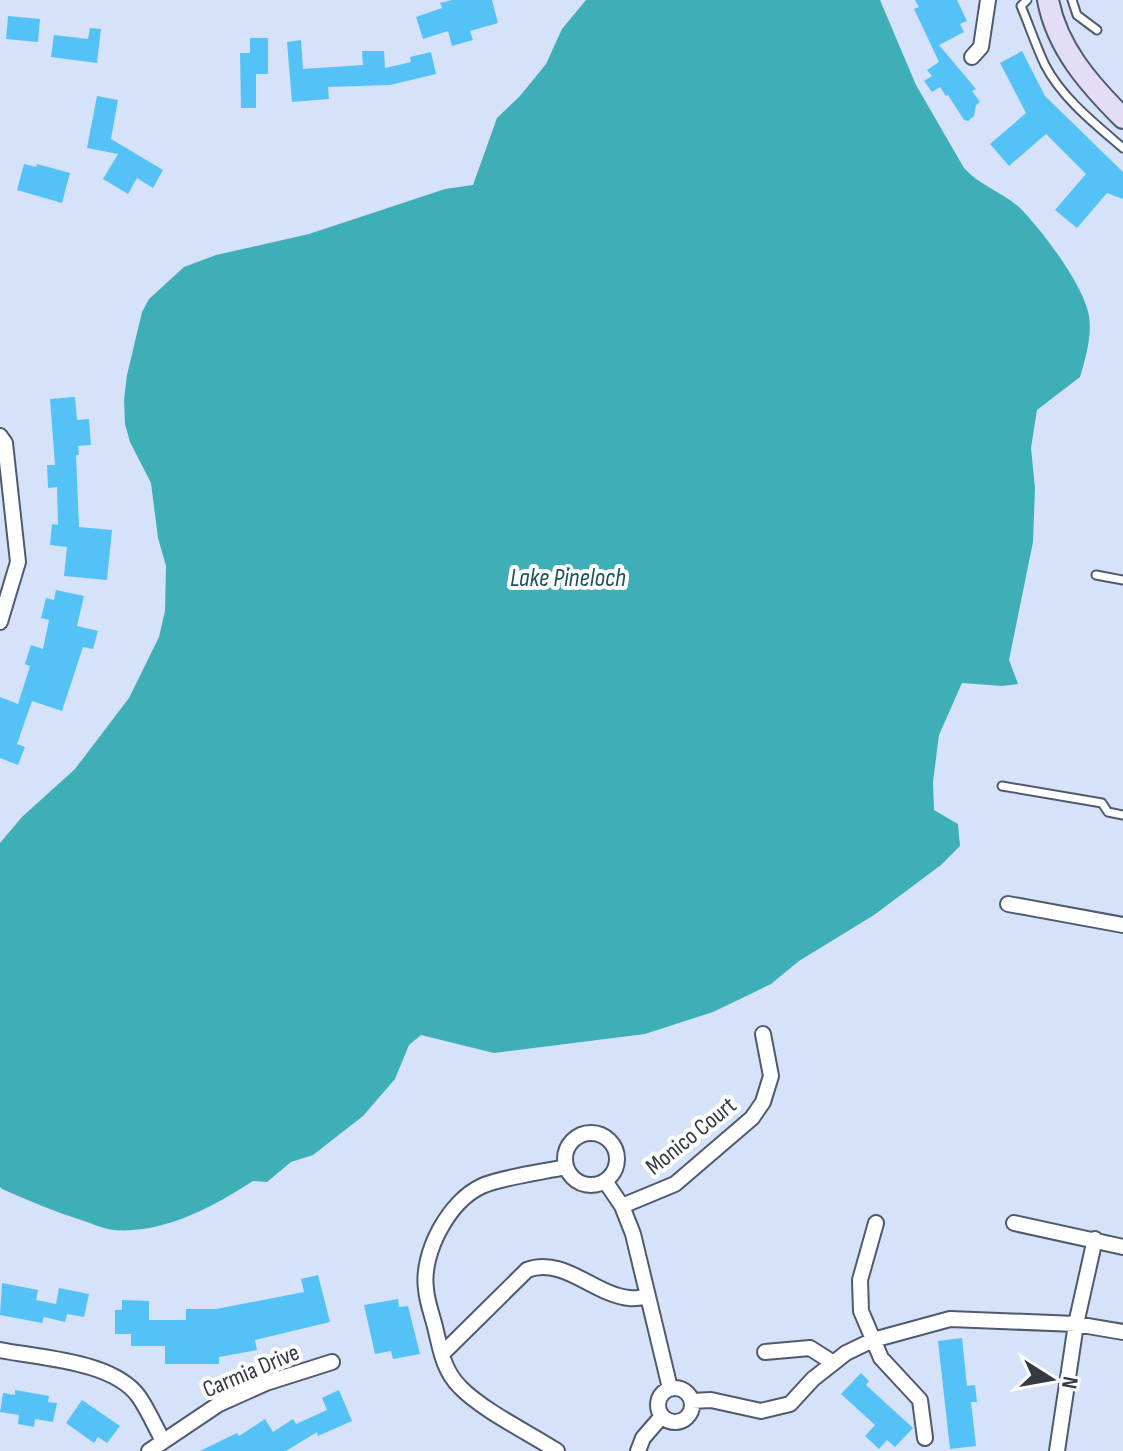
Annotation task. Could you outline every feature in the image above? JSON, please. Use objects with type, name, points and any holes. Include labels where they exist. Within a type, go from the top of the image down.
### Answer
[{"type":"street","points":[[972,57],[981,47],[988,0]]},
{"type":"street","points":[[1048,0],[1053,22],[1072,59],[1123,118]]},
{"type":"street","points":[[0,436],[5,443],[18,562],[0,622]]},
{"type":"street","points":[[1008,904],[1123,925]]},
{"type":"street","name":"Monico Court","points":[[622,1206],[675,1184],[752,1118],[763,1102],[771,1076],[763,1034]]},
{"type":"street","points":[[590,1133],[607,1139],[616,1154],[616,1166],[605,1181],[586,1185],[578,1182],[566,1167],[565,1156],[574,1139],[590,1133]]},
{"type":"street","points":[[557,1451],[460,1387],[445,1366],[425,1289],[431,1251],[450,1215],[464,1198],[483,1185],[566,1167]]},
{"type":"street","points":[[605,1181],[622,1206],[633,1234],[670,1388]]},
{"type":"street","points":[[876,1223],[860,1280],[861,1311],[881,1358],[920,1400],[925,1438]]},
{"type":"street","points":[[1014,1223],[1123,1247]]},
{"type":"street","points":[[1057,1451],[1076,1324],[1095,1239]]},
{"type":"street","points":[[442,1354],[527,1270],[538,1266],[584,1279],[627,1298],[648,1297]]},
{"type":"street","points":[[692,1401],[711,1400],[761,1411],[790,1404],[832,1362],[873,1340],[950,1319],[1076,1324],[1120,1333]]},
{"type":"street","points":[[765,1352],[810,1348],[832,1362]]},
{"type":"street","points":[[0,1350],[97,1369],[118,1378],[138,1395],[163,1441]]},
{"type":"street","name":"Carmia Drive","points":[[149,1451],[219,1404],[266,1383],[332,1362]]},
{"type":"street","points":[[670,1388],[686,1391],[692,1401],[690,1414],[673,1422],[662,1416],[658,1400],[670,1388]]},
{"type":"street","points":[[638,1451],[643,1438],[662,1416]]},
{"type":"lane","points":[[1027,0],[1021,6],[1046,66],[1090,120],[1123,148]]},
{"type":"lane","points":[[1072,0],[1077,15],[1097,30]]},
{"type":"lane","points":[[1053,22],[1077,15]]},
{"type":"lane","points":[[1090,120],[1107,101]]},
{"type":"lane","points":[[1096,575],[1123,580]]},
{"type":"lane","points":[[1002,786],[1102,803],[1108,812],[1123,815]]},
{"type":"water","name":"Lake Pineloch","points":[[586,0],[880,0],[916,85],[964,168],[1019,207],[1060,258],[1079,289],[1089,316],[1090,331],[1080,377],[1037,410],[1031,448],[1035,488],[1033,542],[1009,660],[1018,684],[962,683],[939,735],[933,782],[934,810],[958,824],[960,846],[941,865],[874,915],[799,961],[771,984],[713,1012],[645,1034],[494,1053],[421,1035],[409,1045],[395,1079],[363,1116],[313,1155],[291,1162],[267,1182],[253,1181],[187,1217],[151,1228],[110,1229],[2,1189],[0,843],[22,817],[75,769],[129,698],[159,637],[165,611],[166,566],[158,538],[151,483],[130,442],[125,424],[127,375],[142,312],[149,299],[184,267],[216,255],[309,234],[445,189],[473,185],[497,118],[546,64],[562,29]]},
{"type":"building","points":[[492,0],[498,23],[470,31],[473,40],[452,46],[448,31],[423,39],[416,17],[442,8],[440,3]]},
{"type":"building","points":[[915,0],[957,0],[967,21],[960,24],[964,32],[939,45],[976,89],[972,91],[980,102],[976,105],[974,116],[968,121],[964,120],[940,87],[932,92],[924,81],[932,76],[927,70],[939,62],[914,9],[919,7]]},
{"type":"building","points":[[8,16],[40,19],[38,42],[6,39]]},
{"type":"building","points":[[90,28],[101,29],[97,63],[51,57],[54,35],[88,39]]},
{"type":"building","points":[[250,38],[268,38],[268,74],[256,74],[256,108],[241,108],[240,53],[250,53]]},
{"type":"building","points":[[301,40],[303,69],[363,65],[362,51],[384,51],[385,68],[411,62],[410,57],[431,52],[436,74],[390,85],[328,87],[329,99],[292,102],[287,42]]},
{"type":"building","points":[[1022,51],[1045,96],[1123,172],[1123,199],[1107,193],[1077,228],[1055,210],[1086,174],[1046,134],[1009,166],[990,144],[1026,113],[1000,63]]},
{"type":"building","points":[[97,96],[118,100],[111,139],[163,170],[153,188],[137,178],[128,194],[103,179],[118,154],[87,148]]},
{"type":"building","points":[[24,164],[36,167],[37,164],[70,173],[62,203],[17,190]]},
{"type":"building","points":[[75,397],[77,420],[89,419],[91,445],[78,446],[79,455],[76,455],[79,527],[112,530],[107,580],[64,576],[67,547],[50,545],[52,524],[58,525],[57,487],[48,488],[47,465],[55,465],[50,399]]},
{"type":"building","points":[[56,590],[84,596],[77,626],[98,631],[93,649],[83,647],[62,711],[32,701],[17,744],[25,747],[18,765],[0,758],[0,697],[18,704],[30,666],[25,664],[31,645],[43,649],[49,620],[41,618],[46,598],[54,600]]},
{"type":"building","points":[[318,1275],[330,1322],[255,1340],[257,1350],[219,1357],[219,1364],[165,1364],[165,1346],[131,1346],[131,1334],[115,1334],[115,1310],[122,1310],[122,1300],[149,1301],[149,1320],[186,1320],[186,1309],[216,1309],[304,1292],[301,1279]]},
{"type":"building","points":[[2,1283],[38,1290],[36,1300],[56,1304],[59,1288],[89,1294],[84,1317],[67,1314],[65,1322],[44,1317],[42,1323],[0,1315]]},
{"type":"building","points":[[398,1299],[399,1307],[408,1306],[420,1354],[393,1359],[391,1351],[375,1354],[364,1305]]},
{"type":"building","points":[[962,1338],[967,1386],[975,1385],[977,1402],[971,1402],[976,1446],[950,1449],[938,1341]]},
{"type":"building","points":[[861,1373],[869,1381],[866,1385],[913,1428],[895,1447],[887,1440],[879,1449],[865,1436],[875,1425],[841,1394]]},
{"type":"building","points":[[15,1390],[49,1396],[48,1402],[57,1403],[53,1422],[35,1419],[34,1427],[18,1424],[19,1415],[0,1412],[3,1393],[15,1395]]},
{"type":"building","points":[[339,1390],[352,1421],[318,1436],[317,1432],[286,1451],[200,1451],[237,1433],[239,1436],[265,1419],[273,1432],[293,1419],[296,1424],[327,1410],[322,1398]]},
{"type":"building","points":[[82,1400],[120,1426],[107,1443],[98,1437],[94,1443],[66,1423]]}]
